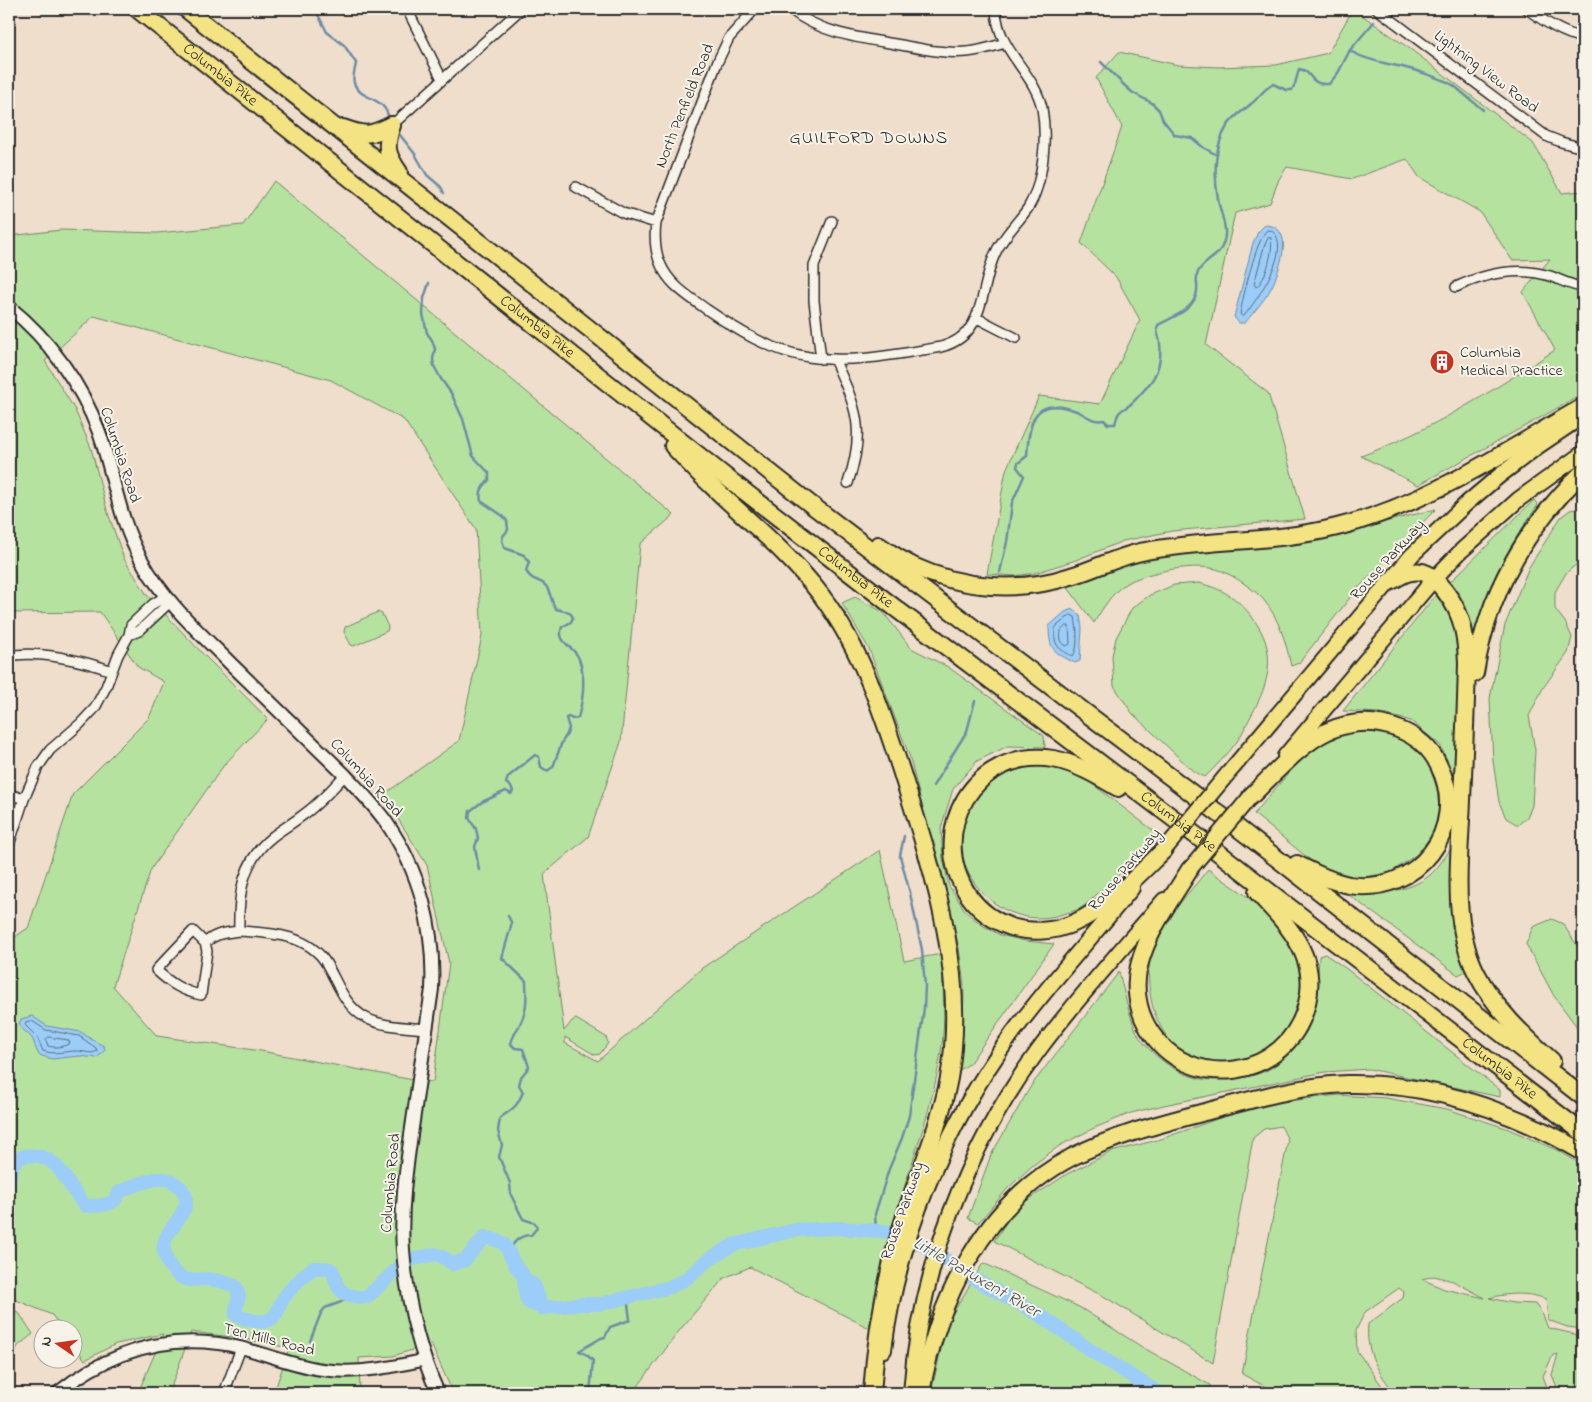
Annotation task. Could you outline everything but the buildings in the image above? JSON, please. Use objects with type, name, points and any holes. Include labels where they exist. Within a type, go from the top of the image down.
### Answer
[{"type":"highway","name":"Columbia Pike","points":[[137,9],[879,596],[1195,834],[1583,1133]]},
{"type":"highway","name":"Columbia Pike","points":[[186,9],[809,503],[1243,832],[1583,1097]]},
{"type":"highway","points":[[330,122],[356,133],[368,135],[392,125]]},
{"type":"highway","points":[[392,125],[388,138],[387,152],[389,158],[409,186]]},
{"type":"highway","points":[[624,396],[710,484],[793,562],[822,597],[852,643],[865,670],[894,745],[943,912],[952,967],[954,994],[952,1050],[946,1095],[897,1262],[878,1336],[872,1393]]},
{"type":"highway","points":[[809,503],[911,565],[926,572],[948,579],[985,586],[1029,585],[1069,577],[1141,552],[1187,545],[1308,533],[1335,528],[1374,517],[1444,486],[1583,407]]},
{"type":"highway","points":[[1465,742],[1478,654],[1494,601],[1506,574],[1534,528],[1565,490],[1583,472]]},
{"type":"highway","points":[[1389,582],[1413,572],[1425,572],[1446,592],[1456,606],[1463,623],[1467,642],[1459,890],[1462,924],[1467,948],[1475,970],[1486,990],[1502,1012],[1583,1090]]},
{"type":"highway","points":[[1243,832],[1319,876],[1351,885],[1380,884],[1406,875],[1428,858],[1442,836],[1448,809],[1447,786],[1443,773],[1428,749],[1416,738],[1404,731],[1380,723],[1368,722],[1342,726],[1314,739],[1303,746],[1250,796]]},
{"type":"highway","points":[[1165,849],[1117,894],[1094,912],[1063,928],[1039,931],[1003,924],[980,909],[958,878],[953,861],[952,847],[954,824],[958,811],[972,788],[998,768],[1029,758],[1053,759],[1081,768],[1107,781],[1195,834]]},
{"type":"highway","points":[[1190,869],[1159,919],[1143,952],[1136,983],[1140,1008],[1145,1023],[1154,1037],[1177,1059],[1197,1067],[1217,1070],[1234,1070],[1249,1067],[1266,1060],[1278,1052],[1300,1025],[1310,995],[1308,969],[1298,941],[1284,922],[1223,856]]},
{"type":"highway","points":[[921,1393],[932,1344],[952,1290],[985,1233],[1014,1200],[1037,1181],[1070,1158],[1121,1135],[1250,1100],[1296,1090],[1347,1084],[1398,1087],[1447,1096],[1510,1115],[1583,1152]]},
{"type":"main road","name":"Columbia Road","points":[[9,307],[48,345],[68,371],[79,391],[99,432],[121,512],[132,542],[151,577],[168,599],[204,638],[345,775],[384,820],[401,846],[417,879],[429,929],[432,956],[432,989],[406,1175],[403,1249],[406,1277],[424,1360],[438,1393]]},
{"type":"main road","name":"Rouse Parkway","points":[[912,1213],[955,1128],[992,1063],[1042,996],[1389,582],[1412,555],[1474,498],[1537,446],[1583,416]]},
{"type":"main road","points":[[911,1393],[917,1342],[931,1278],[944,1231],[982,1142],[1019,1079],[1039,1050],[1250,796],[1434,579],[1461,551],[1519,499],[1583,453]]},
{"type":"main road","name":"Rouse Parkway","points":[[880,1393],[897,1262]]},
{"type":"street","points":[[408,9],[442,79]]},
{"type":"street","points":[[392,125],[521,9]]},
{"type":"street","name":"North Penfield Road","points":[[656,223],[723,49],[729,38],[755,9]]},
{"type":"street","points":[[790,9],[799,17],[839,33],[935,52],[968,52],[1005,43]]},
{"type":"street","points":[[576,187],[624,213],[656,223],[655,243],[660,263],[679,288],[735,329],[756,340],[793,354],[821,359],[862,358],[950,345],[967,333],[976,318],[994,254],[1009,231],[1028,208],[1040,178],[1044,134],[1041,105],[1026,76],[1005,43],[999,30],[996,9]]},
{"type":"street","name":"Lightning View Road","points":[[1377,9],[1540,132],[1561,142],[1583,148]]},
{"type":"street","points":[[1528,9],[1550,25],[1583,38]]},
{"type":"street","points":[[821,359],[814,300],[814,266],[832,220]]},
{"type":"street","points":[[1456,287],[1490,274],[1523,271],[1551,276],[1583,287]]},
{"type":"street","points":[[976,318],[1016,338]]},
{"type":"street","points":[[834,359],[853,401],[856,415],[857,445],[848,483]]},
{"type":"street","points":[[9,845],[33,776],[44,758],[50,750],[95,708],[118,655],[129,636],[131,625],[153,604],[168,599]]},
{"type":"street","points":[[9,656],[22,654],[85,662],[112,671]]},
{"type":"street","points":[[239,931],[241,887],[248,868],[258,851],[272,837],[305,814],[345,775]]},
{"type":"street","points":[[9,794],[24,799]]},
{"type":"street","points":[[205,943],[219,934],[239,931],[285,937],[306,943],[325,962],[337,988],[349,1004],[366,1018],[382,1024],[426,1030]]},
{"type":"street","points":[[193,932],[205,943],[207,951],[202,995],[189,993],[177,987],[156,970],[193,932]]},
{"type":"street","name":"Ten Mills Road","points":[[57,1393],[75,1378],[97,1365],[140,1348],[162,1344],[213,1343],[241,1348],[289,1363],[326,1370],[345,1371],[394,1367],[424,1360]]},
{"type":"street","points":[[224,1393],[241,1348]]},
{"type":"green space","points":[[1353,9],[1413,51],[1533,143],[1562,193],[1583,191],[1583,394],[1418,485],[1361,456],[1412,435],[1461,409],[1555,350],[1523,292],[1550,259],[1512,260],[1480,212],[1419,177],[1407,159],[1352,179],[1287,167],[1279,179],[1270,203],[1235,213],[1206,345],[1268,393],[1305,519],[1172,531],[1123,541],[1076,560],[1035,573],[1015,576],[987,574],[1006,470],[1039,396],[1100,404],[1140,320],[1116,277],[1081,243],[1122,127],[1096,78],[1119,52],[1178,65],[1218,67],[1276,65],[1328,53]]},
{"type":"green space","points":[[274,181],[674,515],[640,544],[621,742],[588,837],[544,874],[564,1031],[576,1019],[606,1037],[608,1043],[600,1054],[595,1055],[565,1037],[565,1043],[598,1061],[702,968],[880,850],[904,961],[941,954],[944,1003],[941,1052],[933,1092],[889,1239],[869,1328],[750,1267],[724,1278],[679,1331],[633,1393],[453,1393],[431,1344],[393,1356],[359,1358],[360,1393],[274,1393],[289,1348],[240,1338],[191,1332],[169,1393],[138,1393],[163,1334],[116,1344],[85,1360],[82,1356],[82,1320],[56,1320],[52,1315],[9,1297],[9,941],[28,928],[73,794],[149,718],[164,682],[138,667],[100,612],[9,613],[9,236],[61,230],[157,233],[243,225]],"holes":[[[94,316],[331,380],[404,420],[476,529],[482,636],[459,741],[383,795],[427,865],[449,963],[433,1082],[261,1051],[157,1036],[113,986],[151,869],[224,765],[268,719],[147,595],[124,559],[107,510],[91,448],[75,410],[45,361]]]},
{"type":"green space","points":[[1534,500],[1538,505],[1498,571],[1483,606],[1472,643],[1461,605],[1448,584]]},
{"type":"green space","points":[[1583,508],[1583,559],[1566,573],[1555,592],[1555,609],[1565,622],[1572,637],[1568,653],[1543,688],[1529,716],[1535,750],[1532,806],[1527,817],[1518,825],[1506,818],[1499,802],[1493,761],[1490,698],[1505,625],[1529,567],[1561,517],[1570,510]]},
{"type":"green space","points":[[1436,509],[1356,590],[1299,663],[1291,666],[1281,631],[1269,606],[1250,588],[1222,571],[1200,567],[1173,569],[1134,580],[1125,584],[1116,592],[1094,623],[1066,585],[1144,559],[1172,553],[1337,534]]},
{"type":"green space","points":[[1199,583],[1222,591],[1241,604],[1260,630],[1268,654],[1267,678],[1258,703],[1236,743],[1205,777],[1193,771],[1132,713],[1114,686],[1112,656],[1116,638],[1132,608],[1150,595],[1174,585]]},
{"type":"green space","points":[[1439,591],[1462,637],[1456,779],[1440,745],[1411,721],[1380,713],[1343,711]]},
{"type":"green space","points":[[855,597],[883,612],[911,648],[948,667],[1044,736],[1045,747],[1008,746],[977,761],[953,789],[941,828],[943,859],[949,886],[966,912],[982,925],[1000,935],[1025,941],[1054,944],[969,1064],[958,1071],[963,1027],[964,985],[959,948],[909,755],[869,649],[842,603]]},
{"type":"green space","points":[[378,612],[382,614],[388,627],[387,631],[354,646],[351,645],[344,632],[345,627]]},
{"type":"green space","points":[[1355,731],[1371,731],[1394,735],[1410,742],[1429,764],[1437,789],[1439,808],[1434,832],[1417,854],[1392,872],[1360,878],[1336,874],[1309,859],[1254,814],[1302,760],[1324,743],[1343,734]]},
{"type":"green space","points":[[1043,765],[1069,769],[1087,780],[1158,834],[1122,872],[1081,908],[1063,914],[1039,918],[1016,914],[995,904],[978,888],[966,869],[960,847],[962,823],[974,796],[1009,772],[1028,766]]},
{"type":"green space","points":[[1450,850],[1454,919],[1468,970],[1458,975],[1349,895],[1391,891],[1412,886],[1430,875]]},
{"type":"green space","points":[[1208,869],[1254,902],[1286,935],[1296,955],[1301,980],[1299,1004],[1294,1017],[1287,1029],[1277,1040],[1253,1056],[1226,1062],[1212,1062],[1199,1059],[1181,1051],[1174,1045],[1166,1036],[1158,1021],[1152,1006],[1149,988],[1149,962],[1155,942],[1175,909]]},
{"type":"green space","points":[[1552,919],[1563,924],[1583,955],[1583,1035],[1554,996],[1526,944],[1533,927]]},
{"type":"green space","points":[[1325,954],[1500,1090],[1500,1097],[1369,1069],[1325,1072],[1164,1105],[1131,1113],[1092,1129],[1059,1146],[1032,1166],[1008,1188],[978,1223],[968,1218],[991,1155],[1031,1086],[1119,972],[1133,1024],[1140,1038],[1152,1052],[1184,1074],[1211,1080],[1232,1079],[1262,1073],[1279,1063],[1295,1048],[1310,1024],[1317,991],[1319,956]]},
{"type":"green space","points":[[1338,1095],[1386,1098],[1447,1109],[1506,1128],[1561,1152],[1583,1166],[1583,1329],[1567,1327],[1548,1320],[1546,1299],[1518,1294],[1489,1298],[1513,1303],[1535,1304],[1543,1315],[1548,1328],[1583,1336],[1583,1393],[1559,1392],[1552,1375],[1558,1354],[1553,1355],[1543,1376],[1549,1393],[1395,1393],[1374,1361],[1369,1344],[1368,1324],[1403,1298],[1404,1292],[1399,1288],[1365,1312],[1356,1330],[1357,1351],[1387,1393],[1277,1393],[1242,1374],[1288,1140],[1281,1126],[1264,1129],[1253,1138],[1213,1363],[1105,1297],[994,1241],[1016,1208],[1067,1174],[1111,1152],[1161,1139],[1220,1118],[1281,1102]],"holes":[[[1434,1276],[1453,1281],[1485,1298],[1444,1289],[1422,1279]]]},
{"type":"green space","points":[[983,1263],[1079,1307],[1142,1347],[1210,1385],[1209,1393],[931,1393],[947,1323]]},
{"type":"green space","points":[[9,1307],[19,1313],[32,1335],[18,1346],[9,1363]]},
{"type":"water","points":[[1265,225],[1274,227],[1280,232],[1283,239],[1280,266],[1265,298],[1245,323],[1239,323],[1234,317],[1253,243],[1258,232]]},
{"type":"water","points":[[1072,609],[1080,615],[1082,628],[1080,661],[1075,663],[1054,650],[1049,634],[1049,626],[1065,612]]},
{"type":"water","points":[[32,1016],[47,1026],[81,1032],[104,1046],[105,1050],[97,1058],[79,1056],[52,1059],[39,1055],[32,1038],[19,1025],[21,1019]]},
{"type":"waterway","points":[[315,9],[327,32],[344,45],[356,63],[353,78],[357,88],[381,104],[388,115]]},
{"type":"waterway","points":[[1000,572],[1007,542],[1012,503],[1024,476],[1017,467],[1018,463],[1027,456],[1030,431],[1037,413],[1044,408],[1053,406],[1064,407],[1094,420],[1104,420],[1108,424],[1115,424],[1119,413],[1144,391],[1154,377],[1160,354],[1158,325],[1182,312],[1192,303],[1197,291],[1198,272],[1222,247],[1225,230],[1218,199],[1216,161],[1220,142],[1228,125],[1273,84],[1286,90],[1292,90],[1299,69],[1307,72],[1317,82],[1329,84],[1338,73],[1350,50],[1374,22]]},
{"type":"waterway","points":[[1350,51],[1368,59],[1409,69],[1445,81],[1453,85],[1483,110]]},
{"type":"waterway","points":[[1101,62],[1133,93],[1152,103],[1159,110],[1163,120],[1175,135],[1192,138],[1204,148],[1217,155]]},
{"type":"waterway","points":[[400,135],[415,154],[427,175],[441,187],[444,193]]},
{"type":"waterway","points":[[429,283],[424,298],[423,314],[427,333],[435,349],[434,366],[451,393],[463,419],[473,456],[489,473],[489,480],[481,492],[481,501],[503,516],[507,521],[508,530],[503,536],[502,541],[505,548],[524,555],[529,562],[526,571],[529,575],[546,586],[556,609],[569,612],[573,617],[571,622],[562,627],[561,633],[564,641],[579,659],[583,681],[578,718],[566,718],[569,728],[553,767],[547,771],[541,767],[539,757],[535,755],[508,777],[506,783],[513,791],[511,794],[506,791],[482,802],[470,811],[469,818],[476,829],[478,838],[475,847],[479,870]]},
{"type":"waterway","points":[[933,786],[967,731],[975,701]]},
{"type":"waterway","points":[[876,1230],[875,1214],[889,1169],[909,1116],[924,1008],[925,986],[922,950],[900,856],[904,836]]},
{"type":"waterway","points":[[508,916],[511,926],[502,958],[526,981],[526,1006],[523,1018],[511,1044],[515,1048],[523,1049],[529,1067],[521,1077],[519,1085],[523,1092],[518,1102],[514,1108],[500,1118],[498,1131],[502,1145],[499,1157],[510,1183],[511,1195],[523,1219],[535,1223],[537,1228],[531,1235],[518,1239],[510,1251]]},
{"type":"waterway","name":"Little Patuxent River","points":[[9,1183],[12,1166],[17,1160],[25,1156],[37,1156],[55,1164],[86,1206],[109,1203],[115,1200],[122,1191],[149,1180],[169,1180],[179,1186],[185,1194],[186,1202],[164,1243],[164,1251],[172,1270],[185,1279],[205,1279],[235,1286],[239,1294],[236,1315],[260,1321],[270,1320],[274,1317],[286,1295],[313,1268],[332,1270],[338,1287],[344,1293],[367,1297],[406,1261],[435,1254],[453,1264],[465,1260],[485,1237],[503,1243],[523,1276],[528,1302],[542,1308],[600,1304],[670,1287],[686,1279],[708,1260],[733,1245],[795,1230],[838,1228],[893,1232],[925,1246],[978,1281],[1038,1314],[1093,1352],[1159,1393]]},
{"type":"waterway","points":[[524,1278],[534,1285],[545,1308]]},
{"type":"waterway","points":[[310,1341],[321,1313],[325,1308],[341,1302],[350,1296]]},
{"type":"waterway","points":[[590,1393],[593,1361],[579,1351],[605,1337],[610,1327],[630,1320],[627,1296]]},
{"type":"place","name":"Columbia Medical Practice","points":[[1442,362]]},
{"type":"district","name":"GUILFORD DOWNS","points":[[869,139]]}]
